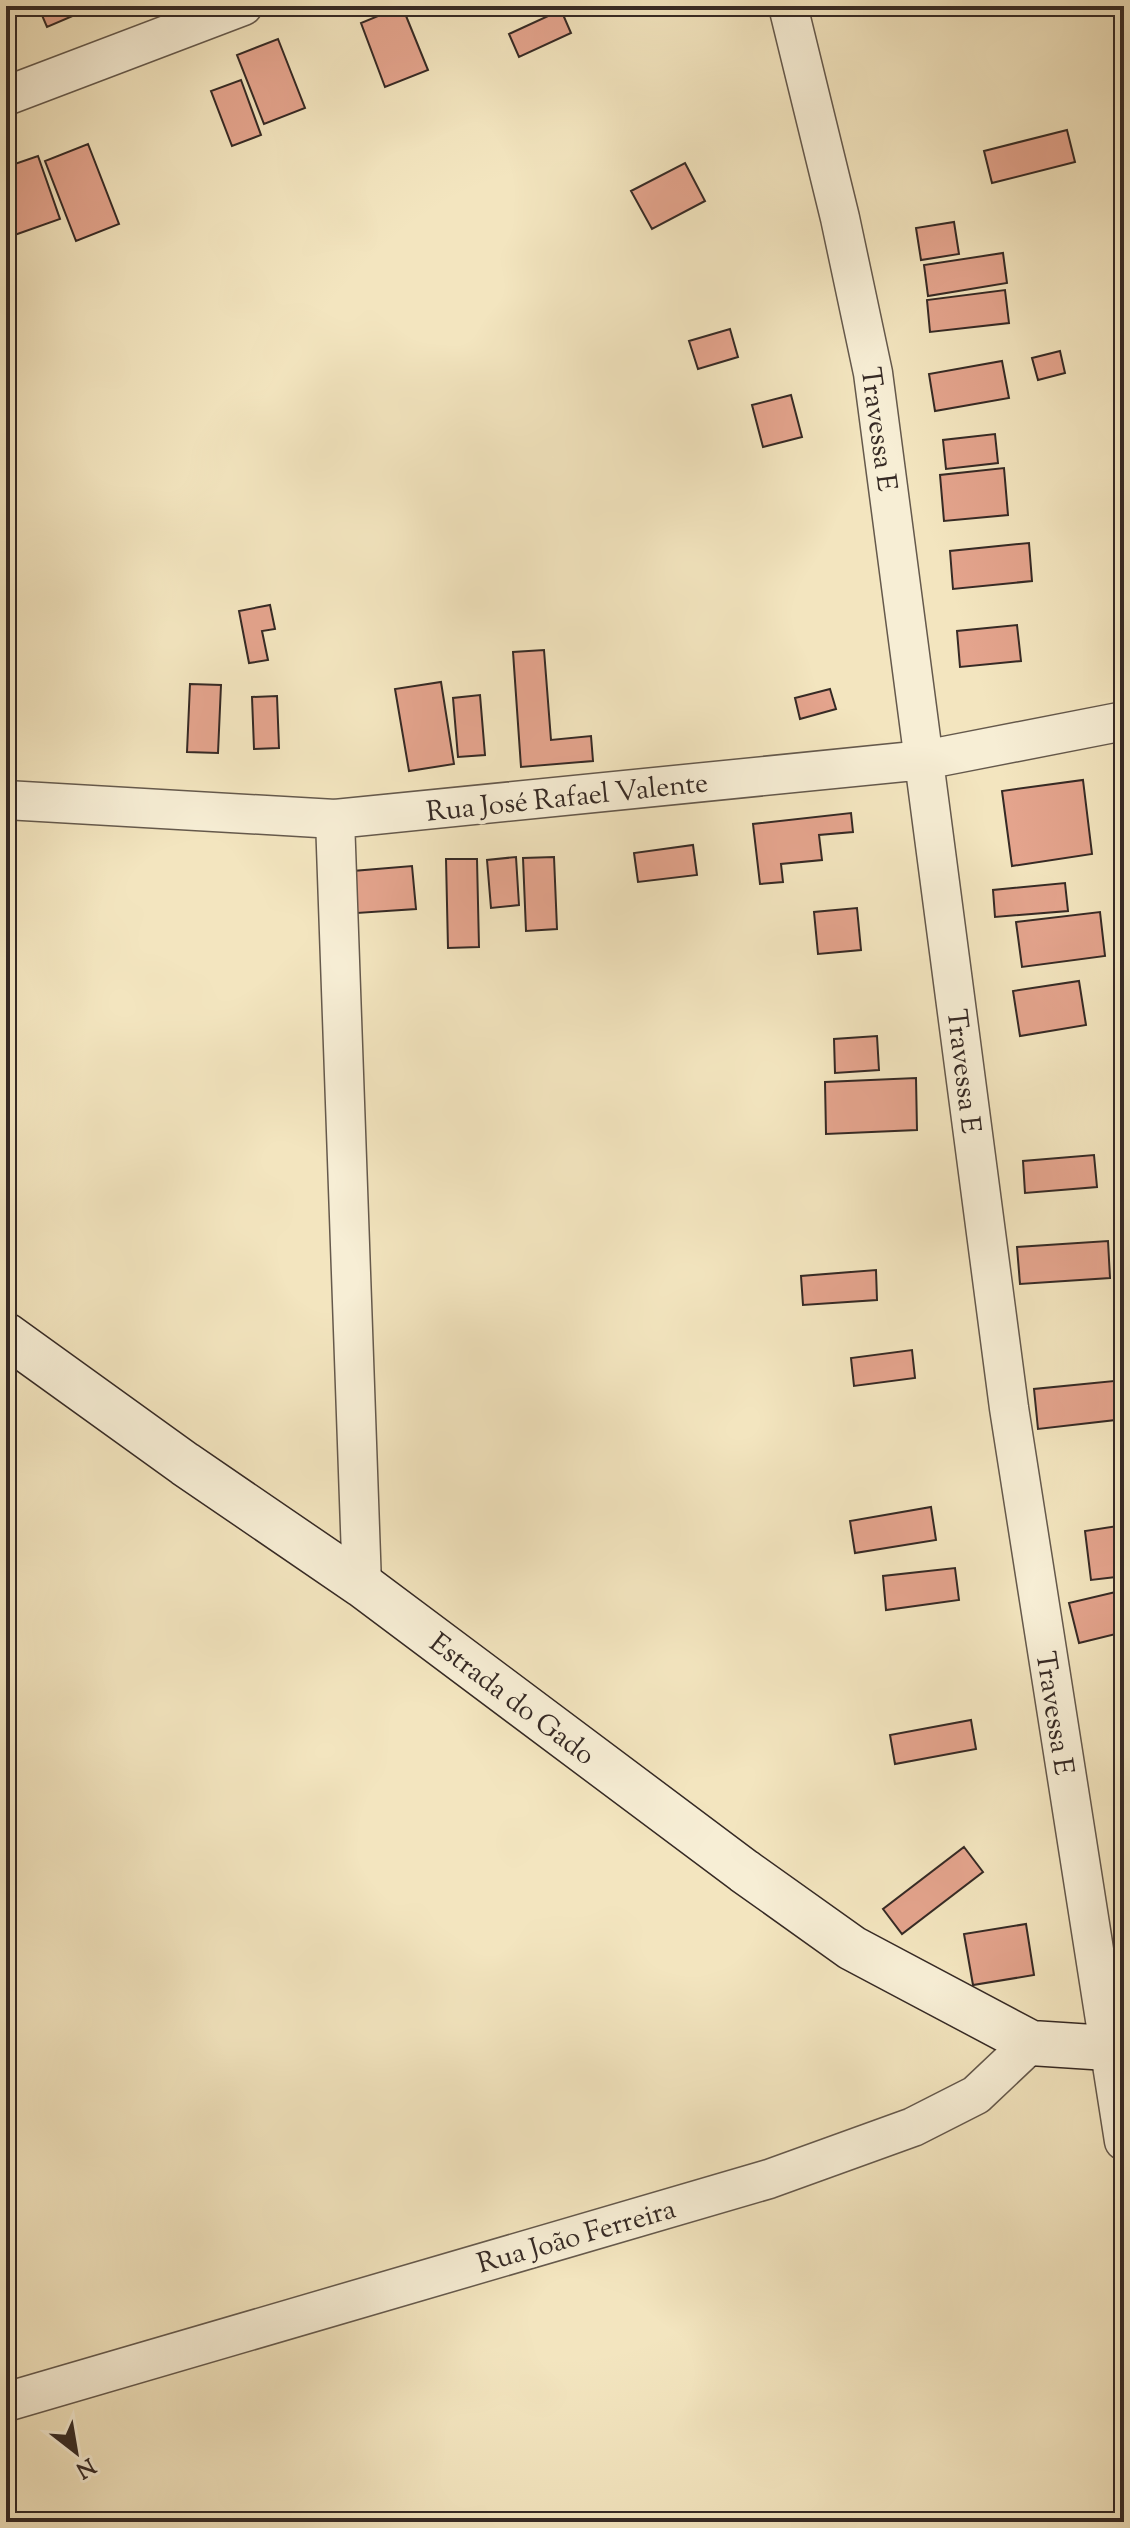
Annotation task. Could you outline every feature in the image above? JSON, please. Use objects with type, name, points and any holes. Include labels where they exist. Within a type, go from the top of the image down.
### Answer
[{"type":"street","points":[[6,96],[243,6]]},
{"type":"street","name":"Travessa E","points":[[788,6],[840,218],[873,373],[1009,1408],[1116,2046],[1124,2130]]},
{"type":"street","name":"Rua José Rafael Valente","points":[[6,800],[335,819],[924,760],[1124,721]]},
{"type":"street","points":[[335,819],[362,1585]]},
{"type":"street","name":"Estrada do Gado","points":[[6,1335],[185,1464],[362,1585],[811,1920],[852,1948],[1031,2043]]},
{"type":"street","points":[[1031,2043],[1116,2046]]},
{"type":"street","name":"Rua João Ferreira","points":[[6,2402],[769,2179],[913,2127],[976,2095],[1031,2043]]},
{"type":"building","points":[[38,6],[71,6],[75,15],[47,27]]},
{"type":"building","points":[[402,6],[428,70],[385,87],[361,23]]},
{"type":"building","points":[[561,10],[571,33],[519,57],[509,34]]},
{"type":"building","points":[[278,39],[305,108],[264,124],[237,55]]},
{"type":"building","points":[[241,80],[261,135],[232,146],[211,91]]},
{"type":"building","points":[[1067,130],[1075,162],[992,183],[984,151]]},
{"type":"building","points":[[88,144],[119,224],[76,241],[45,161]]},
{"type":"building","points":[[38,156],[60,219],[6,238],[6,199],[9,198],[6,167]]},
{"type":"building","points":[[685,163],[705,201],[652,229],[631,191]]},
{"type":"building","points":[[954,222],[959,254],[921,260],[916,228]]},
{"type":"building","points":[[1003,253],[1007,283],[928,296],[924,265]]},
{"type":"building","points":[[1005,290],[1009,323],[930,332],[927,300]]},
{"type":"building","points":[[730,329],[738,357],[698,369],[689,341]]},
{"type":"building","points":[[1060,351],[1065,373],[1038,380],[1032,358]]},
{"type":"building","points":[[1002,361],[1009,398],[935,411],[929,374]]},
{"type":"building","points":[[791,395],[802,437],[763,447],[752,405]]},
{"type":"building","points":[[995,434],[998,463],[946,469],[943,440]]},
{"type":"building","points":[[1004,468],[1008,515],[944,521],[940,475]]},
{"type":"building","points":[[1029,543],[1032,581],[953,589],[950,551]]},
{"type":"building","points":[[270,605],[275,629],[262,631],[268,660],[249,663],[239,611]]},
{"type":"building","points":[[1017,625],[1021,661],[960,667],[957,631]]},
{"type":"building","points":[[544,650],[551,740],[591,736],[593,761],[521,767],[513,652]]},
{"type":"building","points":[[441,682],[454,764],[409,771],[395,689]]},
{"type":"building","points":[[190,684],[221,685],[218,753],[187,752]]},
{"type":"building","points":[[830,689],[836,709],[800,719],[795,698]]},
{"type":"building","points":[[480,695],[485,755],[458,757],[453,698]]},
{"type":"building","points":[[277,696],[279,748],[254,749],[252,697]]},
{"type":"building","points":[[1083,780],[1092,854],[1012,866],[1002,791]]},
{"type":"building","points":[[851,813],[853,832],[819,835],[822,860],[781,864],[783,882],[760,884],[753,824]]},
{"type":"building","points":[[693,845],[697,875],[638,882],[634,853]]},
{"type":"building","points":[[516,857],[519,905],[491,908],[487,860]]},
{"type":"building","points":[[554,857],[557,929],[526,931],[523,858]]},
{"type":"building","points":[[446,859],[477,859],[479,947],[448,948]]},
{"type":"building","points":[[412,866],[416,909],[357,913],[353,871]]},
{"type":"building","points":[[1065,883],[1068,911],[995,917],[993,890]]},
{"type":"building","points":[[857,908],[861,950],[818,954],[814,912]]},
{"type":"building","points":[[1100,912],[1105,956],[1022,967],[1016,922]]},
{"type":"building","points":[[1079,981],[1086,1025],[1020,1036],[1013,991]]},
{"type":"building","points":[[877,1036],[879,1070],[835,1073],[834,1039]]},
{"type":"building","points":[[916,1078],[917,1130],[826,1134],[825,1082]]},
{"type":"building","points":[[1094,1155],[1097,1187],[1025,1193],[1023,1161]]},
{"type":"building","points":[[1108,1241],[1110,1278],[1020,1284],[1017,1247]]},
{"type":"building","points":[[876,1270],[877,1300],[803,1305],[801,1276]]},
{"type":"building","points":[[912,1350],[915,1378],[854,1386],[851,1358]]},
{"type":"building","points":[[1124,1380],[1124,1419],[1038,1429],[1034,1389]]},
{"type":"building","points":[[931,1507],[936,1540],[855,1553],[850,1521]]},
{"type":"building","points":[[1124,1525],[1124,1576],[1091,1580],[1085,1531]]},
{"type":"building","points":[[955,1568],[959,1600],[886,1610],[883,1576]]},
{"type":"building","points":[[1124,1590],[1124,1632],[1079,1643],[1069,1603]]},
{"type":"building","points":[[971,1720],[976,1749],[895,1764],[890,1735]]},
{"type":"building","points":[[1124,1826],[1124,1863],[1115,1829]]},
{"type":"building","points":[[964,1847],[983,1872],[902,1934],[883,1909]]},
{"type":"building","points":[[1026,1924],[1034,1975],[973,1985],[964,1934]]}]
